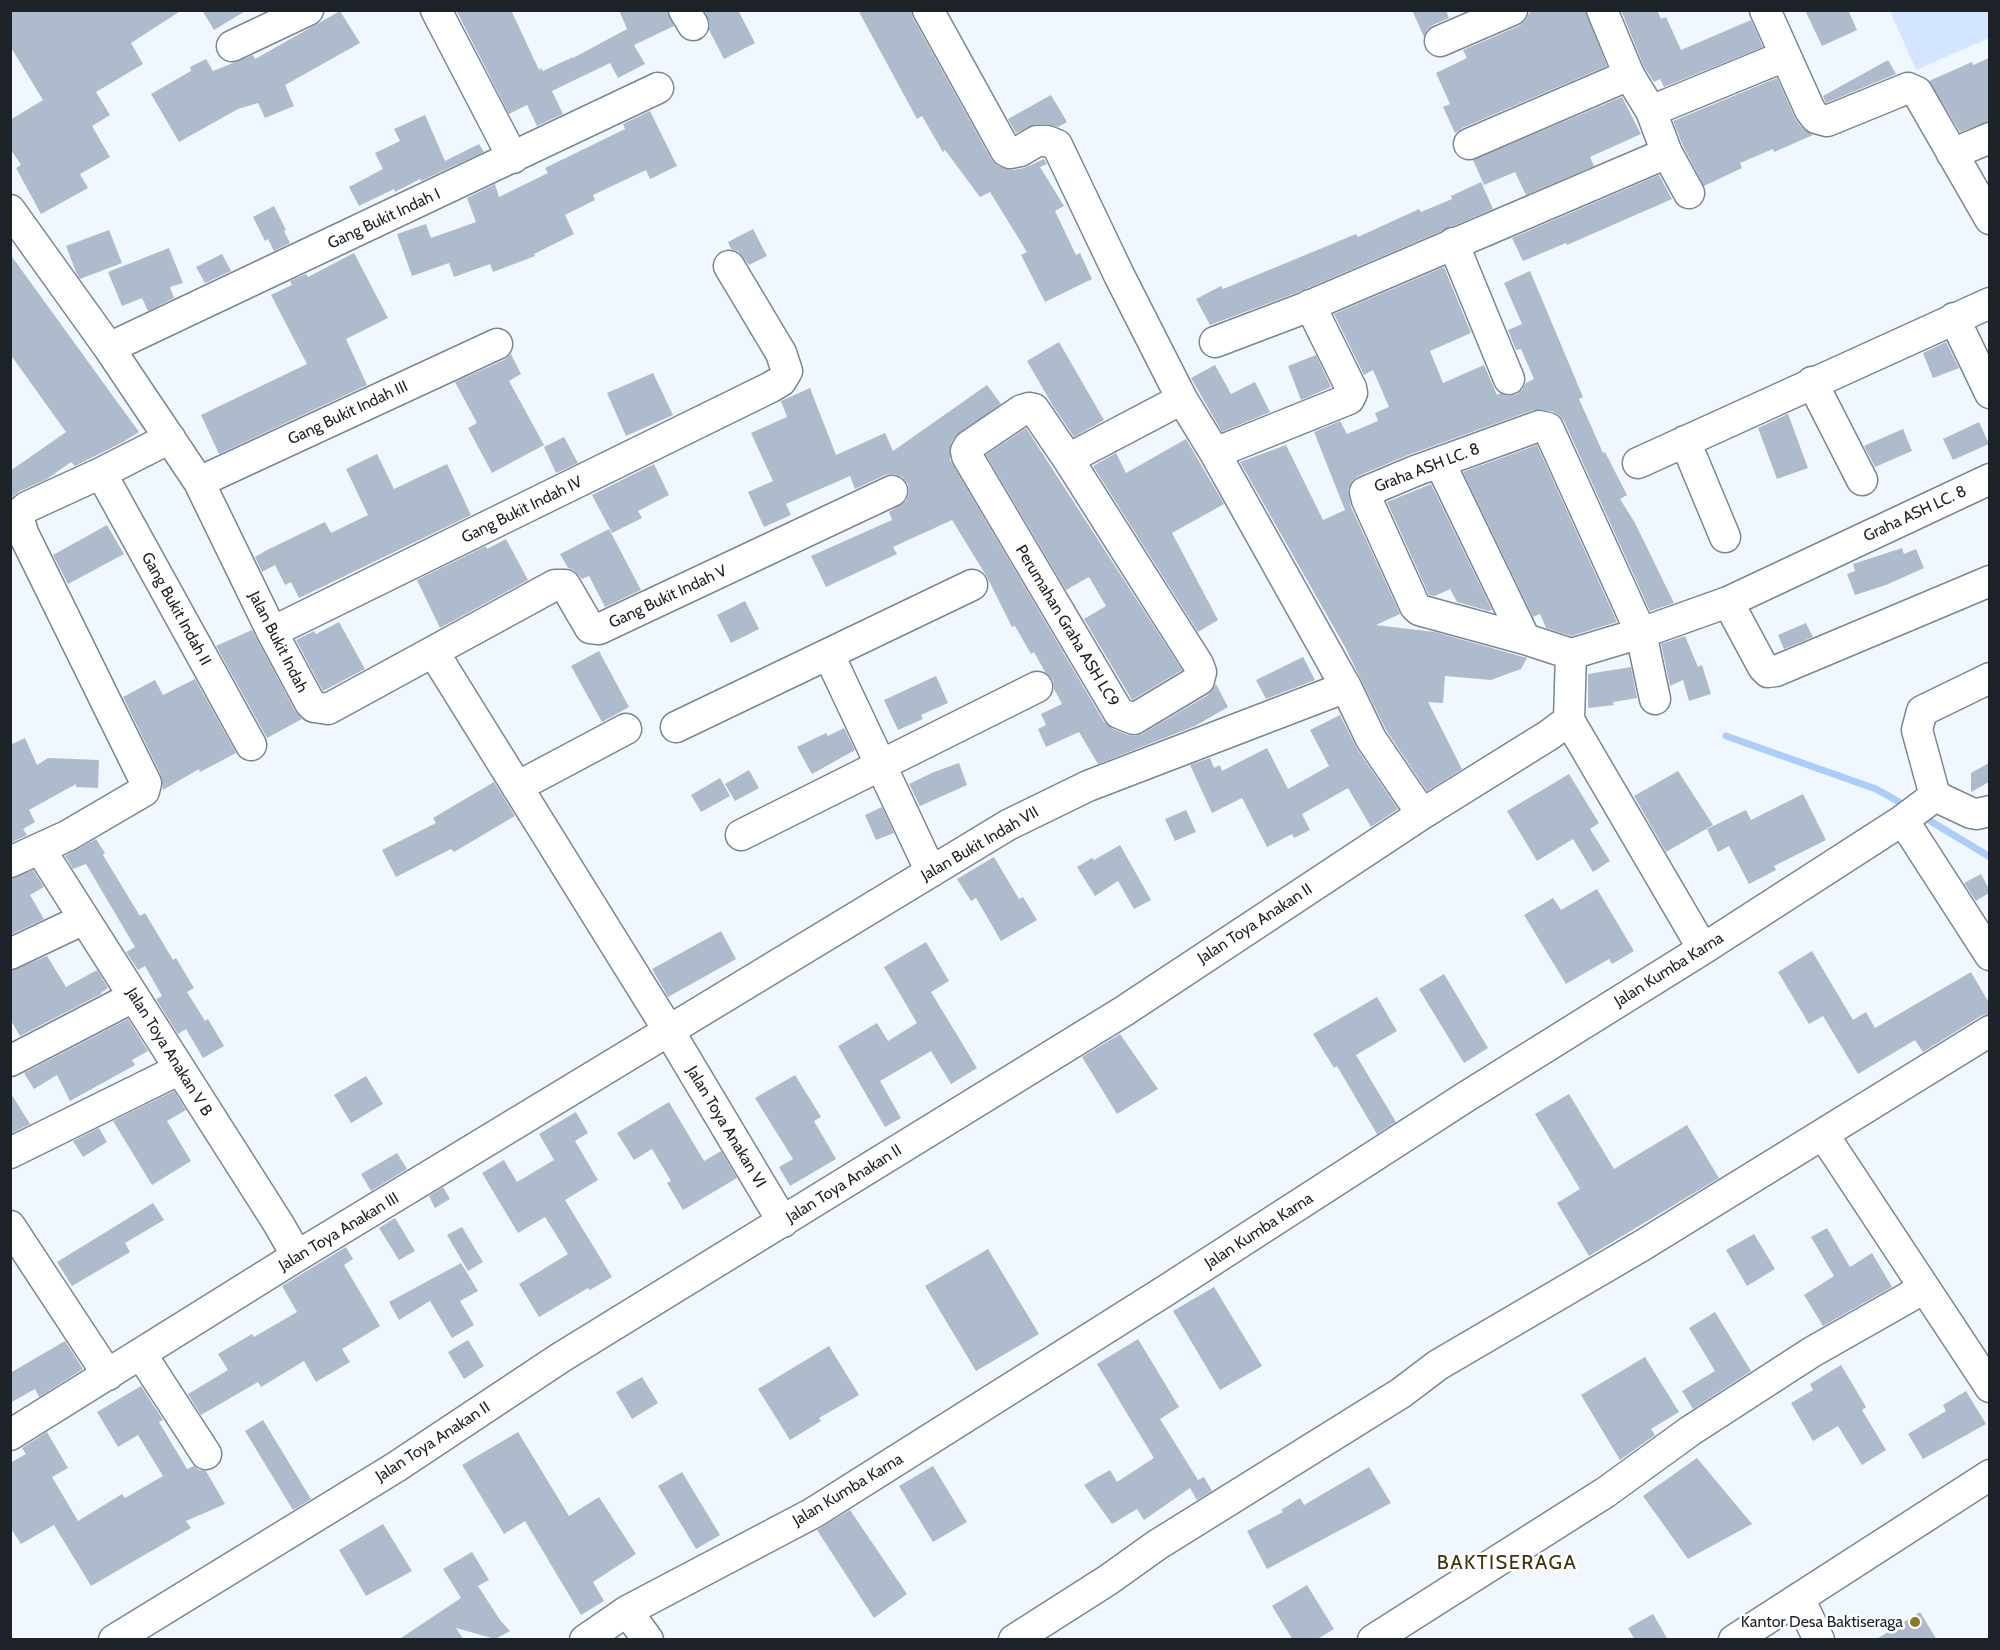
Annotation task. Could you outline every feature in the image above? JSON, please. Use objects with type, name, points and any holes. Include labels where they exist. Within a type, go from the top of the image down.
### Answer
[{"type":"street","points":[[232,46],[308,10]]},
{"type":"street","points":[[436,10],[513,158]]},
{"type":"street","points":[[928,10],[1006,151],[1010,153],[1020,151],[1037,141],[1047,141],[1057,145],[1182,399],[1215,453],[1346,687],[1371,739],[1422,814]]},
{"type":"street","points":[[1440,42],[1512,10]]},
{"type":"street","points":[[1602,10],[1629,75],[1651,111],[1667,153],[1689,193]]},
{"type":"street","points":[[1765,10],[1810,110],[1816,118],[1827,121],[1913,88],[1989,219]]},
{"type":"street","points":[[1651,111],[1785,57]]},
{"type":"street","points":[[1469,144],[1629,75]]},
{"type":"street","name":"Gang Bukit Indah I","points":[[109,348],[658,88]]},
{"type":"street","points":[[1953,154],[1989,138]]},
{"type":"street","points":[[1215,342],[1310,305],[1667,153]]},
{"type":"street","name":"Jalan Bukit Indah","points":[[10,210],[109,348],[199,482],[272,632],[310,703],[314,707],[328,709],[434,652]]},
{"type":"street","points":[[1453,243],[1509,379]]},
{"type":"street","name":"Gang Bukit Indah IV","points":[[272,632],[771,387],[785,377],[787,371],[781,353],[729,266]]},
{"type":"street","points":[[1638,463],[1989,303]]},
{"type":"street","points":[[1215,453],[1349,399],[1352,393],[1351,388],[1310,305]]},
{"type":"street","points":[[1954,318],[1989,393]]},
{"type":"street","name":"Gang Bukit Indah III","points":[[199,482],[497,344]]},
{"type":"street","points":[[1812,382],[1862,480]]},
{"type":"street","points":[[1068,459],[1182,399]]},
{"type":"street","name":"Perumahan Graha ASH LC9","points":[[1029,408],[1034,409],[1068,459],[1201,672],[1199,680],[1134,719],[1119,713],[966,451],[969,446],[1004,422],[1029,408]]},
{"type":"street","name":"Graha ASH LC. 8","points":[[1641,633],[1548,428],[1539,426],[1365,492],[1366,500],[1415,606],[1424,613],[1525,639],[1571,654],[1641,633],[1728,602],[1989,479]]},
{"type":"street","points":[[10,862],[67,836],[144,791],[147,783],[23,533],[19,519],[22,511],[170,438]]},
{"type":"street","points":[[1685,441],[1725,537]]},
{"type":"street","points":[[1440,463],[1525,639]]},
{"type":"street","name":"Gang Bukit Indah II","points":[[101,472],[251,745]]},
{"type":"street","name":"Gang Bukit Indah V","points":[[434,652],[560,583],[565,585],[590,628],[599,629],[892,491]]},
{"type":"street","points":[[1728,602],[1762,667],[1768,672],[1776,671],[1989,581]]},
{"type":"street","points":[[676,727],[972,585]]},
{"type":"street","points":[[1641,633],[1655,699]]},
{"type":"street","points":[[434,652],[669,1031]]},
{"type":"street","points":[[1571,654],[1569,720],[1703,949]]},
{"type":"street","points":[[829,655],[931,872]]},
{"type":"street","points":[[1989,678],[1922,711],[1917,730],[1916,810],[1989,956]]},
{"type":"street","points":[[741,835],[1036,687]]},
{"type":"street","name":"Jalan Bukit Indah VII","points":[[669,1031],[1008,825],[1088,786],[1346,687]]},
{"type":"street","name":"Jalan Toya Anakan II","points":[[114,1640],[386,1473],[560,1358],[1124,1011],[1569,720]]},
{"type":"street","points":[[517,787],[626,729]]},
{"type":"street","points":[[1916,810],[1977,814],[1989,811]]},
{"type":"street","name":"Jalan Kumba Karna","points":[[585,1640],[627,1611],[813,1513],[1165,1292],[1464,1098],[1703,949],[1916,810]]},
{"type":"street","name":"Jalan Toya Anakan V B","points":[[40,849],[279,1223],[297,1256]]},
{"type":"street","points":[[10,954],[84,919]]},
{"type":"street","points":[[10,1061],[133,996]]},
{"type":"street","name":"Jalan Toya Anakan VI","points":[[669,1031],[783,1222]]},
{"type":"street","name":"Jalan Toya Anakan III","points":[[10,1435],[297,1256],[669,1031]]},
{"type":"street","points":[[1014,1640],[1108,1581],[1157,1545],[1401,1393],[1438,1365],[1643,1245],[1989,1031]]},
{"type":"street","points":[[10,1153],[180,1069]]},
{"type":"street","points":[[1823,1134],[1989,1387]]},
{"type":"street","points":[[10,1226],[108,1375]]},
{"type":"street","points":[[1373,1640],[1606,1492],[1690,1431],[1812,1352],[1923,1288]]},
{"type":"street","points":[[141,1354],[206,1454]]},
{"type":"street","points":[[1734,1640],[1989,1475]]},
{"type":"street","points":[[1799,1598],[1819,1640]]},
{"type":"street","points":[[627,1611],[648,1640]]},
{"type":"shaded area","points":[[1890,11],[1989,11],[1989,38],[1916,70]]},
{"type":"building","points":[[10,10],[182,10],[131,43],[143,64],[96,92],[110,115],[92,126],[110,157],[80,174],[88,188],[41,214],[16,168],[21,165],[10,148],[10,120],[43,100],[10,46]]},
{"type":"building","points":[[202,10],[247,10],[214,30]]},
{"type":"building","points":[[456,10],[511,10],[539,70],[541,68],[543,71],[627,29],[619,10],[667,10],[674,26],[634,45],[645,64],[618,78],[610,63],[552,91],[563,114],[537,126],[527,105],[509,114]]},
{"type":"building","points":[[704,10],[738,10],[755,43],[724,59],[709,30],[710,24]]},
{"type":"building","points":[[858,10],[911,10],[913,18],[991,159],[998,166],[1013,170],[1044,159],[1047,164],[1040,167],[1064,206],[1055,211],[1076,255],[1080,253],[1092,279],[1045,302],[1021,255],[1027,252],[990,192],[980,197],[945,150],[943,152],[922,116],[917,119]]},
{"type":"building","points":[[1412,10],[1446,10],[1449,18],[1433,25],[1424,37]]},
{"type":"building","points":[[1535,10],[1585,10],[1607,66],[1455,133],[1443,107],[1450,104],[1436,73],[1467,58],[1463,50],[1519,26],[1529,13]]},
{"type":"building","points":[[1621,10],[1657,10],[1661,19],[1666,17],[1681,50],[1751,20],[1763,47],[1664,87],[1660,79],[1654,82],[1644,67]]},
{"type":"building","points":[[1805,10],[1848,10],[1857,30],[1822,46]]},
{"type":"building","points":[[340,11],[360,43],[285,85],[294,106],[265,118],[258,103],[238,109],[179,142],[151,94],[191,71],[190,67],[206,59],[213,71],[253,55],[255,59]]},
{"type":"building","points":[[1989,58],[1989,121],[1960,132],[1929,81],[1972,62],[1973,65]]},
{"type":"building","points":[[1888,60],[1896,74],[1826,103],[1823,96]]},
{"type":"building","points":[[1777,78],[1796,120],[1803,129],[1813,135],[1774,152],[1773,149],[1740,163],[1742,168],[1704,186],[1673,121]]},
{"type":"building","points":[[1051,95],[1067,122],[1058,127],[1036,124],[1016,133],[1008,119]]},
{"type":"building","points":[[1622,97],[1641,134],[1590,157],[1594,166],[1526,195],[1515,172],[1484,185],[1473,160]]},
{"type":"building","points":[[650,111],[677,166],[650,179],[646,170],[593,195],[595,200],[565,215],[574,234],[534,254],[535,256],[493,272],[490,264],[454,277],[449,263],[412,276],[397,234],[426,224],[431,238],[476,222],[467,198],[495,184],[499,197],[548,173],[545,168],[625,129],[623,124]]},
{"type":"building","points":[[425,115],[445,161],[479,144],[484,152],[359,206],[349,187],[383,169],[375,153],[400,141],[394,129]]},
{"type":"building","points":[[1659,175],[1672,199],[1567,245],[1566,243],[1523,261],[1512,238]]},
{"type":"building","points":[[1481,182],[1493,209],[1296,293],[1210,325],[1196,299],[1221,286],[1223,289],[1356,234],[1358,237],[1419,209],[1421,212],[1452,199],[1451,196]]},
{"type":"building","points":[[274,206],[290,243],[274,251],[268,239],[265,241],[253,217]]},
{"type":"building","points":[[753,229],[767,256],[749,265],[738,251],[731,249],[728,242]]},
{"type":"building","points":[[109,230],[122,263],[80,279],[66,246]]},
{"type":"building","points":[[169,248],[183,283],[170,287],[174,298],[148,311],[142,298],[122,306],[108,272]]},
{"type":"building","points":[[354,253],[388,318],[346,339],[367,385],[219,454],[201,415],[307,364],[271,295],[292,285],[290,281],[306,274],[308,277]]},
{"type":"building","points":[[10,254],[139,432],[75,466],[71,462],[47,479],[10,498],[10,471],[66,432],[10,354]]},
{"type":"building","points":[[222,254],[231,271],[205,283],[196,267]]},
{"type":"building","points":[[1444,267],[1471,333],[1430,351],[1443,383],[1484,365],[1497,395],[1500,393],[1507,396],[1516,395],[1526,383],[1534,379],[1521,349],[1516,350],[1508,330],[1522,324],[1504,283],[1530,271],[1583,397],[1579,399],[1603,453],[1605,452],[1627,495],[1620,499],[1635,523],[1674,603],[1650,611],[1564,421],[1552,411],[1533,410],[1408,455],[1358,476],[1348,489],[1351,507],[1400,614],[1376,625],[1435,632],[1527,658],[1521,669],[1491,680],[1445,676],[1443,703],[1428,702],[1462,769],[1427,791],[1386,730],[1345,647],[1240,462],[1286,445],[1323,520],[1345,510],[1314,432],[1340,421],[1347,434],[1378,421],[1375,413],[1389,407],[1373,370],[1364,375],[1334,314]]},
{"type":"building","points":[[1059,342],[1104,420],[1074,437],[1027,361]]},
{"type":"building","points":[[1946,342],[1959,368],[1933,378],[1923,353]]},
{"type":"building","points":[[511,354],[521,374],[509,381],[544,445],[492,473],[468,428],[477,423],[455,382],[504,360]]},
{"type":"building","points":[[1316,355],[1331,387],[1301,400],[1288,366]]},
{"type":"building","points":[[1215,365],[1231,394],[1255,382],[1270,412],[1222,432],[1191,378]]},
{"type":"building","points":[[653,373],[673,415],[626,436],[607,393]]},
{"type":"building","points":[[987,385],[1001,404],[955,437],[951,443],[950,460],[1104,722],[1113,729],[1128,735],[1142,734],[1208,695],[1216,684],[1228,707],[1195,726],[1098,764],[1079,732],[1046,747],[1038,729],[1046,725],[1041,714],[1062,704],[1054,689],[1053,680],[1045,672],[1034,652],[1031,654],[1015,626],[1012,627],[987,577],[952,520],[893,547],[897,554],[826,587],[811,556],[892,520],[889,512],[906,501],[909,493],[908,484],[902,477],[894,474],[885,475],[855,489],[850,476],[786,504],[791,515],[764,527],[748,492],[773,481],[751,433],[787,417],[781,401],[810,388],[836,455],[885,433],[893,451]]},
{"type":"building","points":[[1788,414],[1808,468],[1777,479],[1758,428]]},
{"type":"building","points":[[1979,422],[1989,444],[1953,460],[1943,439]]},
{"type":"building","points":[[1026,428],[1182,670],[1132,700],[1084,619],[1106,606],[1089,577],[1066,590],[986,455]]},
{"type":"building","points":[[1903,429],[1912,451],[1875,467],[1864,446]]},
{"type":"building","points":[[564,437],[578,463],[556,473],[544,447]]},
{"type":"building","points":[[1186,439],[1224,504],[1172,533],[1218,620],[1198,632],[1093,466],[1116,453],[1126,473]]},
{"type":"building","points":[[1537,445],[1617,622],[1571,636],[1546,628],[1540,614],[1533,617],[1463,472]]},
{"type":"building","points":[[377,454],[394,489],[447,464],[471,515],[299,598],[291,582],[285,585],[275,565],[262,572],[255,557],[267,550],[325,522],[331,533],[368,515],[346,469]]},
{"type":"building","points":[[654,464],[669,495],[638,511],[642,518],[612,533],[592,495]]},
{"type":"building","points":[[1431,484],[1492,610],[1457,602],[1450,589],[1435,596],[1429,595],[1387,502]]},
{"type":"building","points":[[107,525],[124,554],[68,584],[53,555]]},
{"type":"building","points":[[609,529],[641,590],[605,607],[589,576],[582,579],[574,570],[568,568],[560,554]]},
{"type":"building","points":[[506,539],[528,580],[440,628],[417,580],[486,546],[487,549]]},
{"type":"building","points":[[1902,548],[1904,554],[1916,549],[1924,568],[1886,585],[1855,595],[1847,574],[1855,571],[1853,564]]},
{"type":"building","points":[[745,601],[759,629],[731,643],[717,615]]},
{"type":"building","points":[[339,622],[365,669],[323,691],[296,640],[314,631],[316,634]]},
{"type":"building","points":[[1806,623],[1813,637],[1784,649],[1778,635]]},
{"type":"building","points":[[252,630],[295,711],[302,719],[267,738],[216,646]]},
{"type":"building","points":[[1685,636],[1698,667],[1702,665],[1711,694],[1689,701],[1683,680],[1670,686],[1661,644]]},
{"type":"building","points":[[599,651],[629,707],[602,722],[571,666]]},
{"type":"building","points":[[1303,657],[1315,680],[1266,699],[1256,680]]},
{"type":"building","points":[[1631,667],[1637,698],[1613,702],[1614,705],[1588,708],[1588,674]]},
{"type":"building","points":[[936,676],[948,703],[921,715],[923,719],[898,730],[884,700]]},
{"type":"building","points":[[195,679],[236,753],[200,772],[199,769],[163,790],[161,775],[123,697],[155,680],[163,695]]},
{"type":"building","points":[[1340,715],[1357,749],[1398,809],[1371,827],[1348,788],[1302,814],[1310,830],[1294,838],[1292,834],[1267,847],[1242,798],[1212,813],[1190,765],[1210,758],[1214,768],[1220,765],[1222,771],[1267,748],[1288,789],[1329,766],[1310,730]]},
{"type":"building","points":[[844,728],[855,750],[812,774],[797,747],[826,733],[828,736]]},
{"type":"building","points":[[25,738],[37,765],[48,758],[99,760],[98,788],[76,787],[76,784],[29,810],[35,822],[23,829],[27,835],[10,843],[10,745]]},
{"type":"building","points":[[959,763],[967,785],[920,806],[909,784]]},
{"type":"building","points":[[1989,763],[1989,782],[1971,792],[1971,773]]},
{"type":"building","points":[[749,770],[759,788],[735,801],[725,784]]},
{"type":"building","points":[[1678,771],[1713,825],[1666,852],[1634,796]]},
{"type":"building","points":[[1569,774],[1599,823],[1590,829],[1610,861],[1593,872],[1573,839],[1537,861],[1507,811]]},
{"type":"building","points":[[720,778],[730,796],[701,812],[691,795]]},
{"type":"building","points":[[494,782],[515,816],[454,852],[451,849],[396,877],[382,850],[436,823],[433,818]]},
{"type":"building","points":[[1803,794],[1826,840],[1774,866],[1776,870],[1749,884],[1729,846],[1718,852],[1707,829],[1746,810],[1751,820]]},
{"type":"building","points":[[882,807],[894,833],[876,840],[865,815]]},
{"type":"building","points":[[1186,810],[1196,832],[1175,841],[1165,819]]},
{"type":"building","points":[[96,839],[105,853],[103,855],[140,916],[145,913],[173,960],[176,958],[194,988],[187,992],[205,1021],[208,1019],[224,1046],[203,1058],[186,1029],[178,1034],[156,999],[162,996],[145,966],[138,970],[126,952],[135,947],[86,864],[73,869],[65,856]]},
{"type":"building","points":[[1120,845],[1151,900],[1134,909],[1118,881],[1095,896],[1077,867]]},
{"type":"building","points":[[994,857],[1019,899],[1023,897],[1037,920],[1001,941],[976,898],[971,901],[957,879]]},
{"type":"building","points":[[33,870],[44,887],[30,895],[44,919],[10,935],[10,879]]},
{"type":"building","points":[[1981,874],[1989,893],[1976,901],[1964,883]]},
{"type":"building","points":[[1597,889],[1634,951],[1612,964],[1609,959],[1566,984],[1524,915],[1553,898],[1561,910]]},
{"type":"building","points":[[721,931],[736,959],[668,997],[652,969]]},
{"type":"building","points":[[926,942],[949,981],[931,992],[977,1068],[951,1084],[931,1051],[880,1081],[901,1118],[885,1127],[838,1046],[877,1023],[888,1041],[917,1023],[884,967]]},
{"type":"building","points":[[1812,951],[1853,1020],[1866,1012],[1875,1028],[1971,972],[1989,1003],[1989,1014],[1981,1016],[1923,1052],[1915,1040],[1858,1074],[1823,1016],[1809,1024],[1778,972]]},
{"type":"building","points":[[47,956],[66,987],[97,970],[108,988],[101,994],[20,1036],[10,1019],[10,971]]},
{"type":"building","points":[[1444,974],[1488,1048],[1464,1063],[1419,989]]},
{"type":"building","points":[[1377,997],[1397,1031],[1356,1055],[1396,1122],[1377,1134],[1337,1066],[1334,1068],[1313,1034]]},
{"type":"building","points":[[128,1019],[148,1051],[132,1060],[135,1065],[70,1101],[57,1075],[34,1089],[24,1073]]},
{"type":"building","points":[[1120,1034],[1158,1089],[1117,1114],[1082,1057]]},
{"type":"building","points":[[795,1075],[821,1117],[814,1121],[836,1159],[790,1186],[779,1167],[793,1159],[755,1098]]},
{"type":"building","points":[[366,1076],[383,1104],[351,1123],[334,1095]]},
{"type":"building","points":[[174,1091],[186,1110],[167,1121],[191,1161],[152,1185],[113,1121]]},
{"type":"building","points":[[10,1092],[30,1124],[10,1134]]},
{"type":"building","points":[[1569,1094],[1614,1169],[1687,1125],[1719,1178],[1589,1256],[1557,1203],[1580,1189],[1535,1114]]},
{"type":"building","points":[[669,1102],[704,1161],[721,1151],[737,1178],[683,1210],[667,1183],[671,1181],[652,1149],[634,1160],[617,1133]]},
{"type":"building","points":[[576,1112],[588,1133],[575,1141],[598,1180],[565,1200],[612,1277],[590,1290],[588,1288],[539,1317],[519,1284],[568,1254],[545,1217],[518,1233],[482,1173],[504,1160],[517,1182],[554,1160],[539,1134]]},
{"type":"building","points":[[99,1128],[107,1142],[83,1157],[73,1141]]},
{"type":"building","points":[[397,1153],[407,1169],[371,1191],[361,1174]]},
{"type":"building","points":[[443,1187],[450,1199],[435,1208],[429,1196]]},
{"type":"building","points":[[153,1203],[164,1220],[125,1243],[130,1252],[72,1286],[57,1262]]},
{"type":"building","points":[[395,1218],[415,1251],[399,1260],[379,1228]]},
{"type":"building","points":[[462,1227],[483,1262],[468,1271],[447,1235]]},
{"type":"building","points":[[1827,1228],[1850,1267],[1872,1253],[1892,1287],[1823,1326],[1804,1295],[1834,1276],[1811,1237]]},
{"type":"building","points":[[1754,1234],[1775,1269],[1747,1286],[1726,1250]]},
{"type":"building","points":[[346,1247],[353,1259],[344,1265],[380,1326],[342,1349],[350,1362],[316,1382],[304,1361],[261,1387],[258,1382],[201,1415],[188,1394],[228,1370],[218,1354],[252,1334],[254,1337],[297,1312],[282,1286]]},
{"type":"building","points":[[988,1249],[1039,1334],[976,1371],[925,1286]]},
{"type":"building","points":[[461,1263],[478,1291],[460,1301],[474,1325],[452,1338],[430,1301],[399,1320],[389,1302]]},
{"type":"building","points":[[1214,1287],[1262,1366],[1220,1390],[1173,1311]]},
{"type":"building","points":[[1715,1312],[1751,1371],[1693,1409],[1682,1391],[1715,1371],[1689,1328]]},
{"type":"building","points":[[1138,1339],[1179,1407],[1160,1419],[1198,1480],[1204,1477],[1212,1491],[1197,1500],[1190,1488],[1144,1520],[1137,1509],[1112,1524],[1084,1485],[1110,1470],[1117,1482],[1154,1458],[1097,1364]]},
{"type":"building","points":[[468,1340],[484,1366],[464,1379],[448,1352]]},
{"type":"building","points":[[65,1341],[83,1369],[39,1397],[35,1389],[10,1403],[10,1373]]},
{"type":"building","points":[[829,1346],[859,1395],[819,1418],[821,1421],[790,1440],[758,1389]]},
{"type":"building","points":[[1645,1357],[1679,1412],[1651,1429],[1655,1435],[1620,1460],[1581,1395]]},
{"type":"building","points":[[1841,1365],[1866,1407],[1862,1410],[1886,1450],[1862,1465],[1838,1426],[1813,1441],[1791,1403],[1813,1390],[1810,1384]]},
{"type":"building","points":[[642,1377],[658,1403],[632,1419],[616,1392]]},
{"type":"building","points":[[141,1386],[163,1420],[159,1422],[187,1469],[194,1466],[206,1471],[225,1504],[186,1521],[191,1528],[91,1586],[54,1525],[21,1544],[10,1527],[10,1463],[26,1454],[22,1448],[47,1432],[68,1468],[52,1477],[78,1521],[122,1494],[125,1498],[163,1476],[138,1435],[118,1447],[97,1412]]},
{"type":"building","points":[[1966,1391],[1986,1424],[1923,1459],[1908,1434],[1946,1411],[1943,1405]]},
{"type":"building","points":[[263,1420],[311,1499],[293,1510],[245,1431]]},
{"type":"building","points":[[518,1432],[569,1516],[599,1497],[636,1554],[593,1582],[604,1601],[581,1615],[525,1521],[504,1534],[462,1465]]},
{"type":"building","points":[[1697,1458],[1752,1524],[1688,1559],[1643,1496]]},
{"type":"building","points":[[933,1466],[967,1522],[933,1542],[899,1486]]},
{"type":"building","points":[[1369,1467],[1391,1503],[1267,1569],[1247,1531],[1283,1512],[1281,1510],[1300,1498],[1304,1505]]},
{"type":"building","points":[[682,1472],[720,1535],[696,1549],[658,1486]]},
{"type":"building","points":[[850,1510],[907,1594],[874,1618],[817,1530]]},
{"type":"building","points":[[383,1524],[412,1571],[366,1596],[339,1550]]},
{"type":"building","points":[[472,1552],[489,1580],[478,1586],[510,1631],[495,1639],[456,1628],[464,1640],[398,1640],[461,1598],[443,1569]]},
{"type":"building","points":[[1307,1585],[1334,1629],[1316,1640],[1293,1640],[1272,1606]]},
{"type":"building","name":"Kantor Desa Baktiseraga","points":[[1920,1612],[1937,1640],[1875,1640]]},
{"type":"building","points":[[1653,1614],[1668,1640],[1635,1640],[1628,1628]]},
{"type":"waterway","points":[[1726,736],[1876,789],[1908,807]]},
{"type":"waterway","points":[[1922,816],[1990,857]]},
{"type":"place","name":"Kantor Desa Baktiseraga","points":[[1915,1622]]},
{"type":"district","name":"BAKTISERAGA","points":[[1507,1563]]}]
